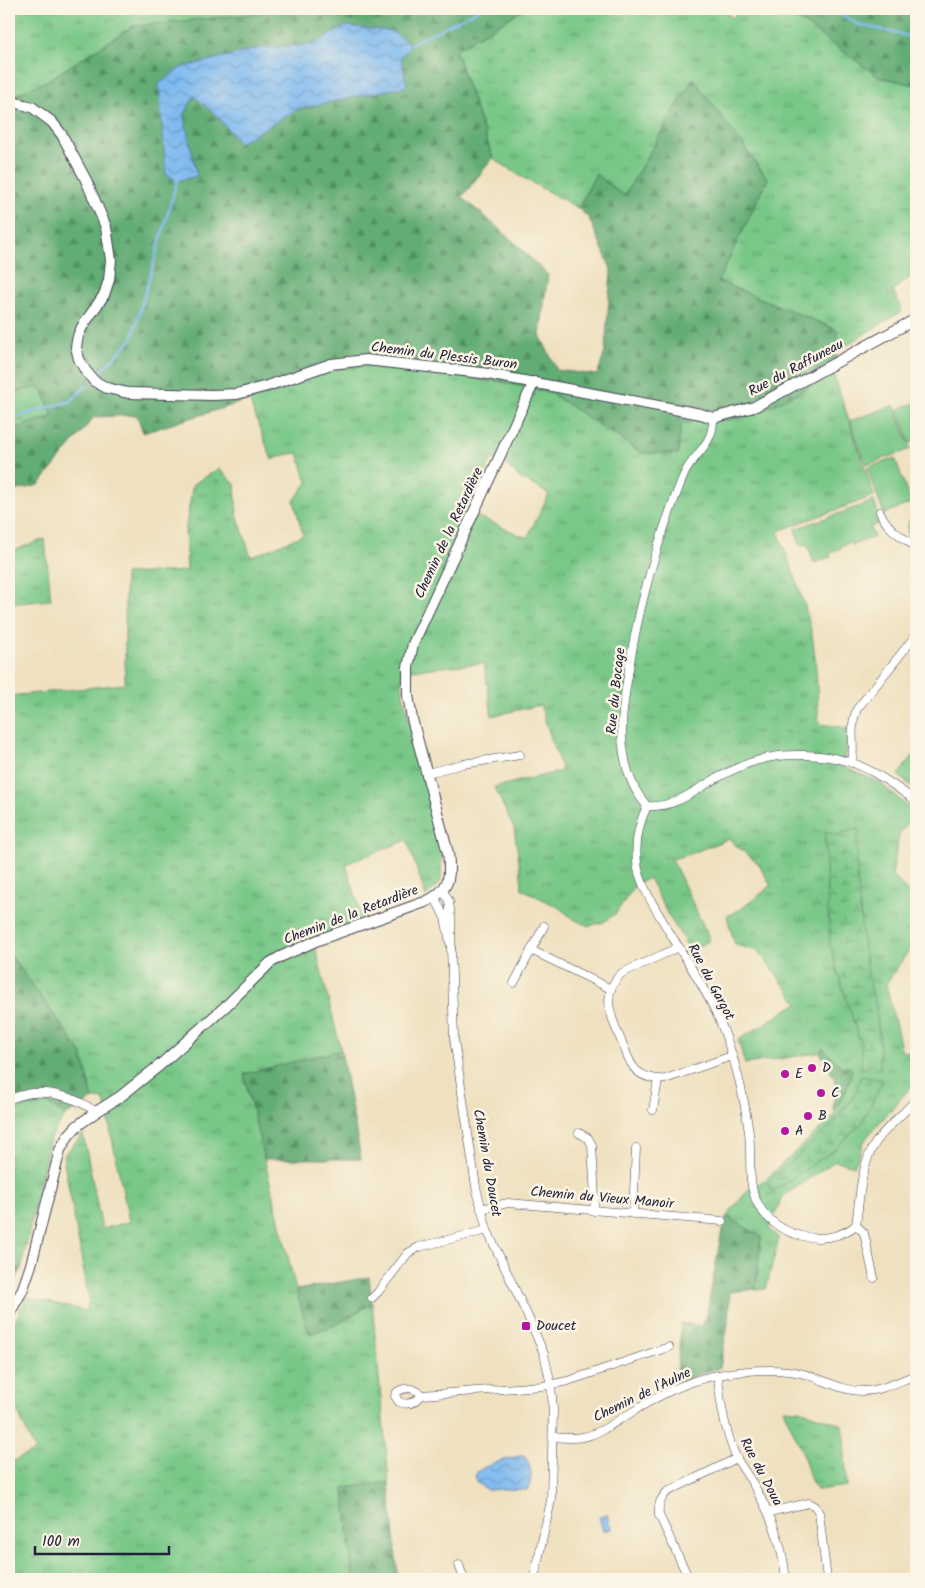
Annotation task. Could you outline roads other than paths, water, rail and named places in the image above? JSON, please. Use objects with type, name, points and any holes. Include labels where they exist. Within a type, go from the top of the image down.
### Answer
[{"type":"street","name":"Chemin du Plessis Buron","points":[[9,101],[32,107],[52,122],[62,135],[86,180],[106,227],[111,260],[109,280],[104,295],[82,327],[76,347],[79,359],[85,370],[94,381],[107,388],[128,393],[237,394],[267,386],[330,364],[366,360],[482,373],[534,382]]},
{"type":"street","name":"Rue du Raffuneau","points":[[534,382],[701,414],[713,418],[754,407],[916,319]]},
{"type":"street","name":"Chemin de la Retardière","points":[[9,1314],[22,1291],[32,1265],[60,1150],[68,1136],[77,1126],[121,1096],[160,1065],[228,1005],[270,963],[318,940],[439,894],[447,885],[449,874],[448,853],[408,695],[408,668],[413,644],[534,382]]},
{"type":"street","name":"Rue du Bocage","points":[[647,806],[638,795],[628,774],[622,732],[624,701],[634,634],[650,572],[670,509],[686,471],[710,438],[714,428],[713,418]]},
{"type":"street","points":[[880,512],[889,528],[916,547]]},
{"type":"street","points":[[852,763],[854,754],[853,718],[857,709],[916,635]]},
{"type":"street","points":[[427,773],[463,764],[520,755]]},
{"type":"street","points":[[647,806],[673,804],[735,769],[761,759],[785,756],[817,756],[852,763],[885,779],[916,801]]},
{"type":"street","name":"Rue du Gargot","points":[[647,806],[638,832],[638,868],[652,900],[701,984],[719,1020],[732,1056],[742,1093],[749,1134],[751,1178],[756,1200],[762,1210],[784,1230],[800,1236],[835,1236],[848,1231],[856,1225]]},
{"type":"street","name":"Chemin du Doucet","points":[[439,894],[453,958],[454,1039],[481,1209],[487,1230],[544,1354],[551,1385],[553,1409],[551,1500],[534,1579]]},
{"type":"street","points":[[514,983],[544,926]]},
{"type":"street","points":[[679,947],[622,973],[615,980],[611,989],[611,1017],[631,1064],[636,1071],[658,1080],[732,1056]]},
{"type":"street","points":[[532,950],[611,989]]},
{"type":"street","points":[[653,1110],[658,1080]]},
{"type":"street","points":[[9,1099],[33,1093],[50,1094],[72,1098],[96,1112]]},
{"type":"street","points":[[874,1278],[864,1233],[856,1225],[865,1165],[877,1140],[916,1099]]},
{"type":"street","points":[[578,1133],[588,1138],[592,1145],[594,1211]]},
{"type":"street","points":[[632,1214],[636,1148]]},
{"type":"street","name":"Chemin du Vieux Manoir","points":[[481,1209],[508,1202],[722,1221]]},
{"type":"street","points":[[372,1298],[408,1253],[419,1247],[487,1230]]},
{"type":"street","points":[[422,1395],[551,1385],[669,1347]]},
{"type":"street","name":"Chemin de l'Aulne","points":[[553,1437],[584,1437],[605,1428],[673,1391],[718,1375],[753,1371],[796,1372],[848,1389],[861,1391],[873,1390],[916,1375]]},
{"type":"street","name":"Rue du Doua","points":[[718,1375],[726,1431],[737,1458],[769,1512],[777,1534],[786,1579]]},
{"type":"street","points":[[689,1579],[659,1515],[658,1506],[661,1498],[667,1492],[737,1458]]},
{"type":"street","points":[[769,1512],[809,1503],[814,1506],[819,1512],[827,1579]]},
{"type":"street","points":[[459,1565],[464,1579]]},
{"type":"water","points":[[345,26],[391,31],[411,44],[401,58],[407,86],[298,109],[239,143],[218,117],[194,96],[184,116],[197,176],[177,181],[166,174],[159,84],[180,68],[255,49],[314,44]]},
{"type":"water","points":[[522,1456],[525,1457],[530,1469],[531,1478],[527,1490],[487,1490],[476,1482],[476,1474],[483,1468]]},
{"type":"water","points":[[607,1514],[611,1529],[603,1531],[599,1516]]},
{"type":"waterway","points":[[411,44],[480,9]]},
{"type":"waterway","points":[[832,9],[857,24],[916,38]]},
{"type":"waterway","points":[[98,374],[132,339],[177,181]]},
{"type":"waterway","points":[[9,419],[71,401],[87,385]]},
{"type":"place","name":"D","points":[[812,1068]]},
{"type":"place","name":"E","points":[[785,1074]]},
{"type":"place","name":"C","points":[[821,1093]]},
{"type":"place","name":"B","points":[[808,1116]]},
{"type":"place","name":"A","points":[[785,1131]]},
{"type":"place","name":"Doucet","points":[[526,1326]]}]
